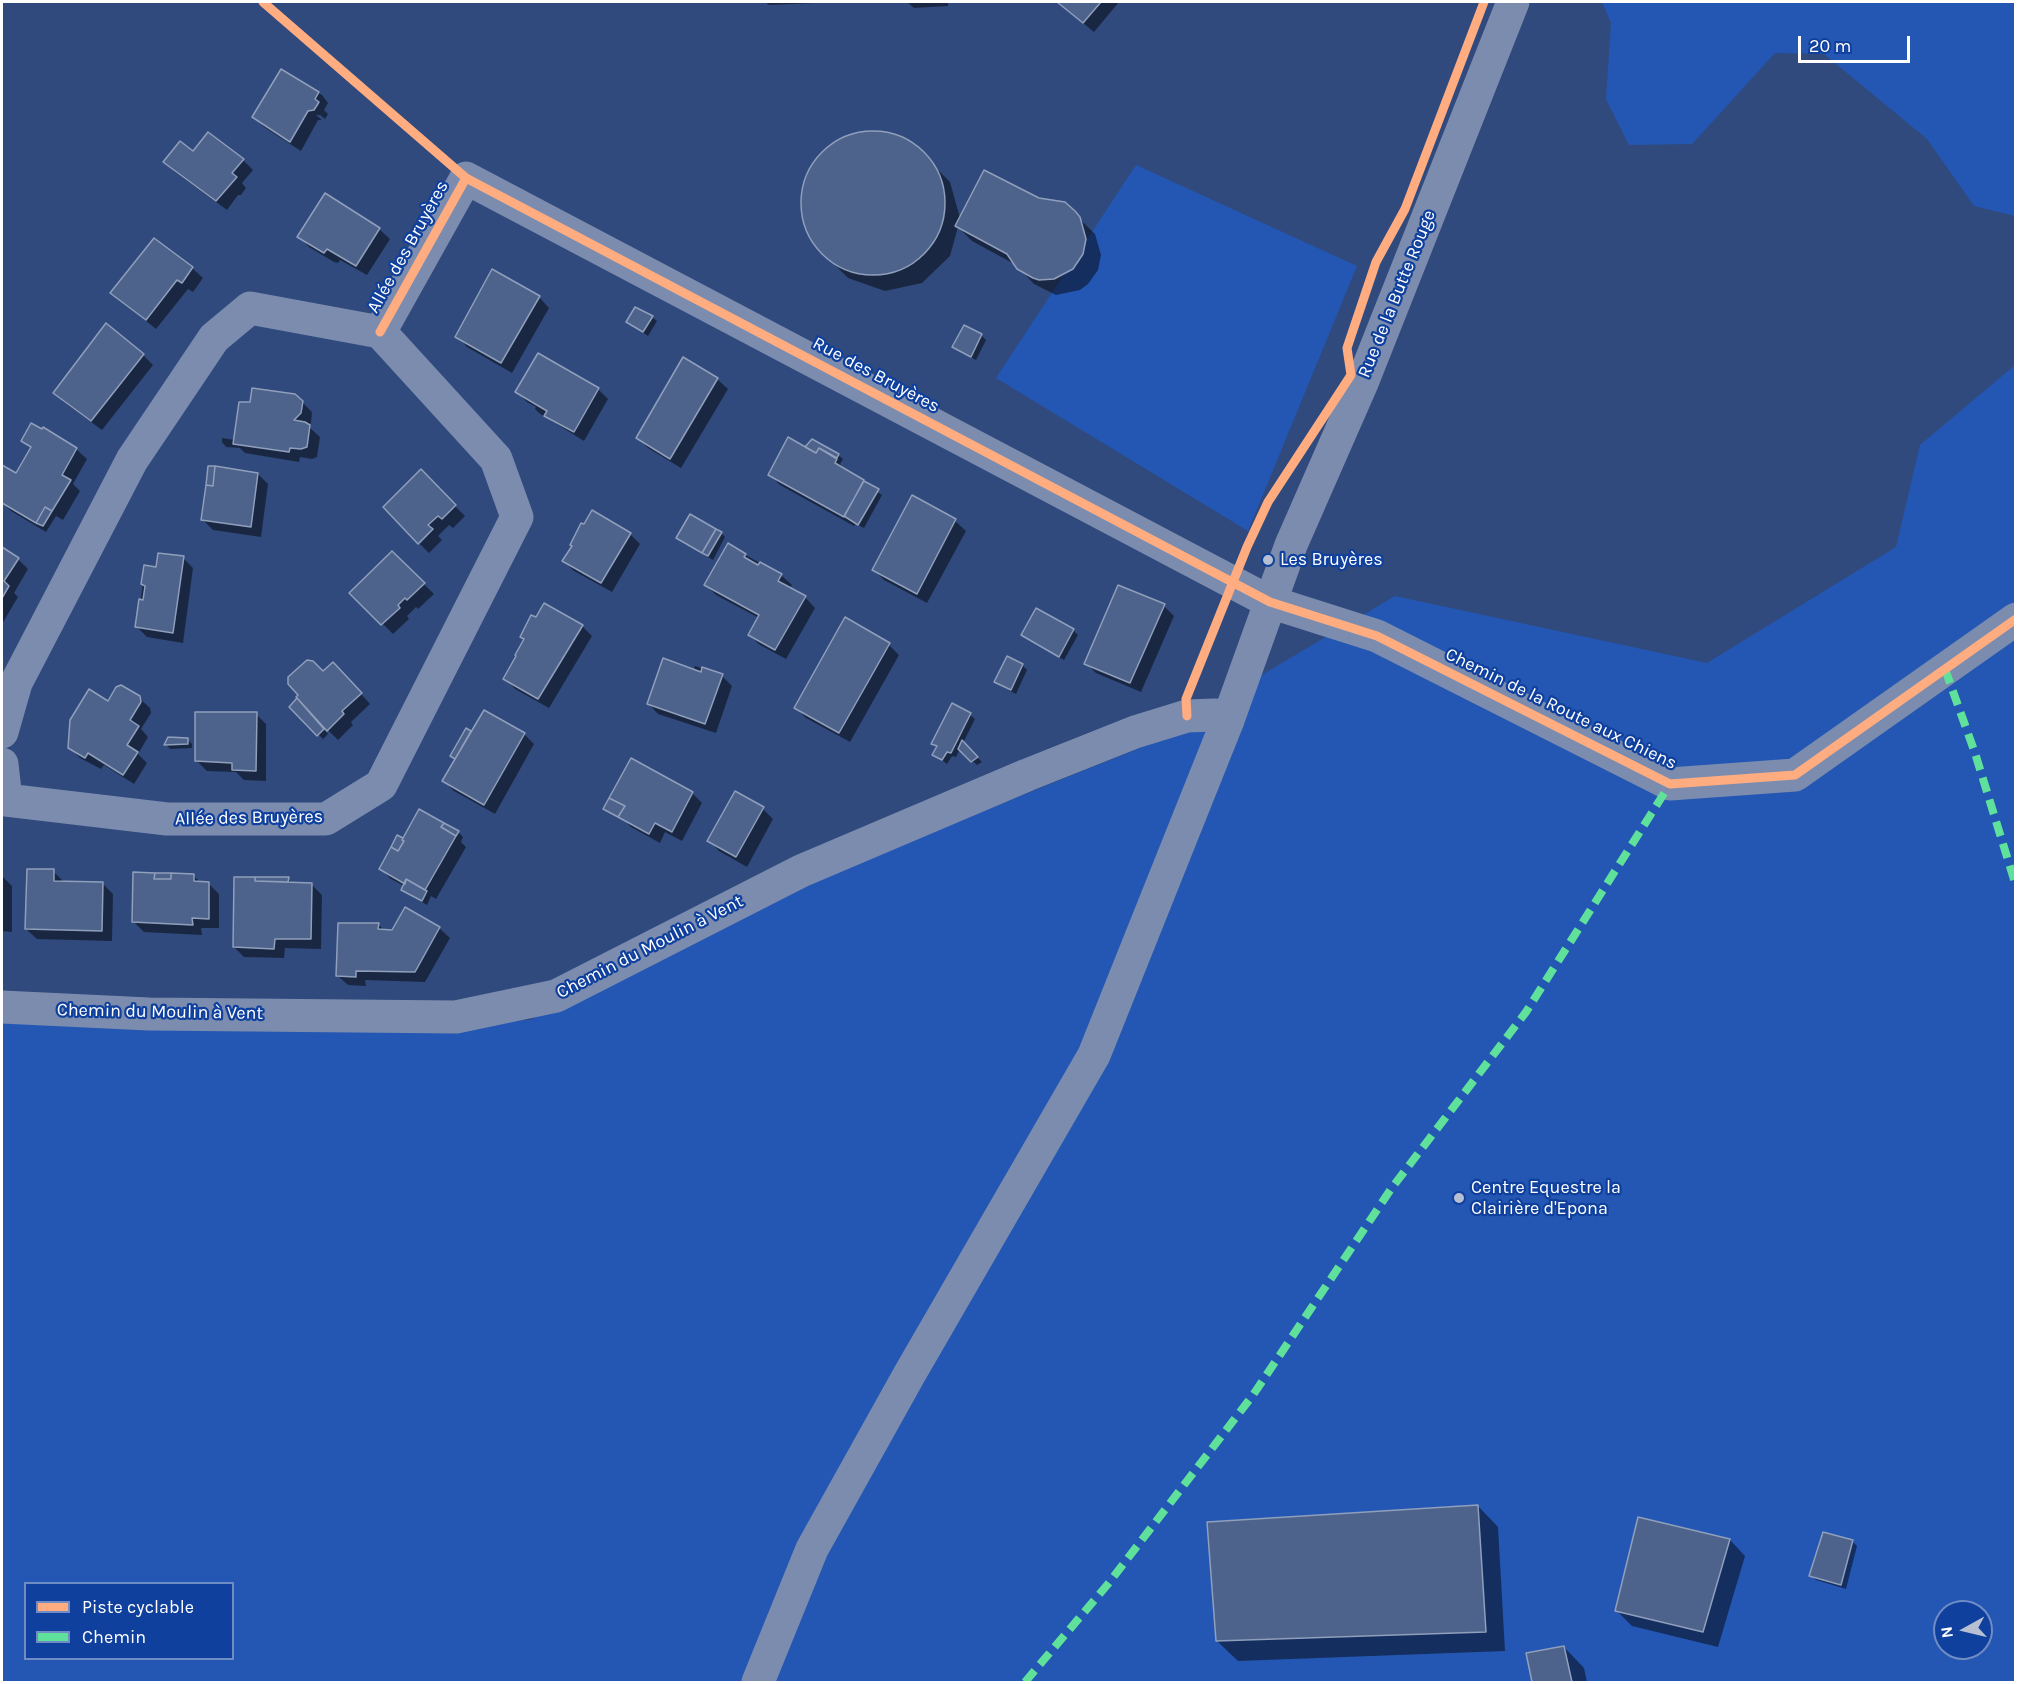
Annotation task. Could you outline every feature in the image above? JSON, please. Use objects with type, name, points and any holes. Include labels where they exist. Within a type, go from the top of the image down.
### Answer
[{"type":"street","name":"Rue de la Butte Rouge","points":[[758,1683],[812,1549],[1094,1054],[1228,720],[1291,545],[1362,382],[1512,2]]},
{"type":"street","name":"Rue des Bruyères","points":[[466,178],[1270,602]]},
{"type":"street","name":"Allée des Bruyères","points":[[380,332],[466,178]]},
{"type":"street","name":"Allée des Bruyères","points":[[2,732],[16,683],[132,460],[214,338],[250,308],[380,332],[496,459],[517,517],[381,785],[326,819],[167,819],[4,801],[2,764]]},
{"type":"street","name":"Chemin de la Route aux Chiens","points":[[1270,602],[1377,636],[1670,784],[1795,775],[2016,619]]},
{"type":"street","name":"Chemin du Moulin à Vent","points":[[2,1007],[149,1014],[456,1017],[556,996],[801,871],[1028,775],[1135,732],[1187,716],[1215,715],[1228,720]]},
{"type":"shaded area","points":[[1602,2],[2015,2],[2015,216],[1974,206],[1927,139],[1824,54],[1775,53],[1692,144],[1629,145],[1606,99],[1611,23]]},
{"type":"shaded area","points":[[1136,165],[1357,266],[1248,531],[996,378]]},
{"type":"shaded area","points":[[2015,365],[2015,1682],[2,1682],[2,1021],[294,1029],[530,1020],[821,876],[1135,750],[1395,596],[1707,663],[1896,547],[1920,445]]},
{"type":"building","points":[[1057,2],[1101,2],[1083,23]]},
{"type":"building","points":[[281,69],[319,92],[315,99],[319,102],[314,110],[308,111],[290,142],[252,117]]},
{"type":"building","points":[[873,131],[900,137],[913,143],[924,152],[933,163],[939,176],[945,203],[939,230],[933,243],[924,254],[913,263],[900,269],[873,275],[846,269],[833,263],[822,254],[813,243],[807,230],[801,203],[807,176],[813,163],[822,152],[833,143],[846,137]]},
{"type":"building","points":[[208,132],[244,159],[232,173],[237,177],[216,201],[163,162],[180,141],[193,151]]},
{"type":"building","points":[[984,170],[1039,198],[1065,202],[1075,211],[1080,217],[1086,239],[1083,254],[1073,269],[1054,279],[1033,278],[1017,269],[1007,254],[955,226]]},
{"type":"building","points":[[325,193],[380,228],[356,266],[327,249],[324,253],[297,237]]},
{"type":"building","points":[[154,238],[193,267],[182,283],[177,280],[146,320],[110,293]]},
{"type":"building","points":[[492,269],[540,296],[501,363],[455,337]]},
{"type":"building","points":[[635,307],[653,316],[643,332],[626,322]]},
{"type":"building","points":[[106,323],[144,354],[91,421],[53,393]]},
{"type":"building","points":[[964,325],[982,334],[971,357],[952,347]]},
{"type":"building","points":[[538,353],[599,388],[574,432],[544,416],[547,411],[515,392]]},
{"type":"building","points":[[683,357],[718,378],[670,459],[636,438]]},
{"type":"building","points":[[252,388],[295,394],[303,401],[301,413],[294,420],[310,425],[307,447],[290,448],[289,452],[233,444],[239,402],[250,402]]},
{"type":"building","points":[[31,423],[42,429],[43,427],[77,448],[62,475],[71,480],[52,511],[45,507],[36,523],[2,503],[2,465],[16,473],[31,447],[21,441]]},
{"type":"building","points":[[788,437],[816,453],[819,448],[837,459],[835,463],[864,480],[844,517],[768,475]]},
{"type":"building","points":[[812,439],[839,454],[837,458],[819,448],[816,453],[805,447]]},
{"type":"building","points":[[208,466],[215,466],[213,486],[206,485]]},
{"type":"building","points":[[215,466],[258,473],[251,527],[201,520],[206,485],[213,486]]},
{"type":"building","points":[[421,469],[456,505],[442,519],[438,516],[428,525],[433,529],[418,544],[383,507]]},
{"type":"building","points":[[864,481],[879,489],[858,525],[844,516]]},
{"type":"building","points":[[912,495],[956,519],[917,594],[872,570]]},
{"type":"building","points":[[45,507],[52,511],[43,526],[36,523]]},
{"type":"building","points":[[592,510],[631,533],[601,583],[562,561],[572,546],[570,545],[581,523],[584,524]]},
{"type":"building","points":[[690,514],[716,529],[702,553],[676,538]]},
{"type":"building","points":[[716,529],[722,532],[708,556],[702,553]]},
{"type":"building","points":[[728,543],[746,554],[744,557],[758,565],[760,562],[782,574],[778,581],[806,596],[775,650],[748,635],[759,615],[704,585]]},
{"type":"building","points":[[2,547],[19,558],[4,581],[9,586],[2,598]]},
{"type":"building","points":[[392,551],[425,583],[407,600],[405,598],[398,605],[400,608],[381,625],[349,593]]},
{"type":"building","points":[[158,553],[184,556],[173,633],[135,627],[139,599],[143,600],[145,586],[141,584],[144,565],[156,567]]},
{"type":"building","points":[[1118,585],[1165,604],[1130,683],[1084,664]]},
{"type":"building","points":[[544,603],[583,625],[538,699],[503,679],[524,639],[520,637],[531,615],[536,617]]},
{"type":"building","points":[[1036,608],[1074,629],[1059,657],[1021,635]]},
{"type":"building","points":[[845,617],[890,643],[839,733],[794,708]]},
{"type":"building","points":[[1007,656],[1023,664],[1011,690],[994,682]]},
{"type":"building","points":[[663,658],[701,672],[702,667],[723,674],[705,724],[647,704]]},
{"type":"building","points":[[307,660],[313,661],[323,671],[333,662],[362,693],[342,711],[344,714],[327,731],[296,697],[298,695],[288,684],[288,677]]},
{"type":"building","points":[[121,685],[140,696],[141,702],[130,720],[139,726],[127,745],[138,752],[123,775],[88,753],[85,758],[68,748],[70,720],[89,689],[108,701],[116,687]]},
{"type":"building","points":[[297,698],[324,729],[317,736],[289,707]]},
{"type":"building","points":[[952,703],[971,713],[951,753],[947,752],[942,760],[932,755],[937,746],[931,744]]},
{"type":"building","points":[[484,710],[525,733],[484,805],[442,781]]},
{"type":"building","points":[[195,712],[257,712],[256,771],[232,770],[232,763],[195,761]]},
{"type":"building","points":[[466,728],[471,731],[455,759],[450,756]]},
{"type":"building","points":[[168,737],[188,738],[188,744],[164,745]]},
{"type":"building","points":[[962,740],[978,757],[971,762],[958,749]]},
{"type":"building","points":[[631,758],[693,792],[672,832],[655,823],[649,834],[618,817],[625,806],[609,798]]},
{"type":"building","points":[[735,791],[764,807],[736,857],[707,841]]},
{"type":"building","points":[[609,798],[625,806],[618,817],[603,809]]},
{"type":"building","points":[[419,809],[444,823],[441,827],[456,836],[425,890],[406,879],[405,884],[379,869],[391,847],[398,851]]},
{"type":"building","points":[[444,823],[459,831],[456,836],[441,827]]},
{"type":"building","points":[[397,835],[404,841],[398,851],[391,847]]},
{"type":"building","points":[[27,869],[54,869],[54,881],[103,882],[102,931],[25,929]]},
{"type":"building","points":[[133,872],[155,873],[154,879],[171,879],[171,873],[194,874],[194,881],[209,882],[209,919],[192,918],[193,925],[132,922]]},
{"type":"building","points":[[155,873],[171,873],[171,879],[154,879]]},
{"type":"building","points":[[234,877],[255,877],[255,881],[312,883],[311,939],[275,939],[274,949],[233,947]]},
{"type":"building","points":[[255,877],[289,877],[288,882],[255,881]]},
{"type":"building","points":[[406,879],[427,891],[422,901],[401,890]]},
{"type":"building","points":[[405,907],[440,927],[415,972],[356,971],[356,977],[336,976],[338,923],[379,923],[378,929],[392,930]]},
{"type":"building","points":[[1478,1505],[1486,1632],[1216,1641],[1207,1522]]},
{"type":"building","points":[[1638,1517],[1730,1539],[1703,1632],[1615,1611]]},
{"type":"building","points":[[1823,1532],[1853,1540],[1841,1585],[1809,1576]]},
{"type":"building","points":[[1564,1646],[1572,1682],[1532,1682],[1526,1653]]},
{"type":"marked path","points":[[1945,669],[1975,753],[2016,886]]},
{"type":"marked path","points":[[1025,1682],[1108,1584],[1253,1395],[1391,1189],[1526,1012],[1670,784]]},
{"type":"cycle path","points":[[263,2],[466,178],[1270,602],[1377,636],[1670,784],[1795,775],[2016,619]]},
{"type":"cycle path","points":[[1187,716],[1186,699],[1247,547],[1268,502],[1351,375],[1347,348],[1376,262],[1405,209],[1484,2]]},
{"type":"cycle path","points":[[380,332],[466,178]]},
{"type":"place","name":"Les Bruyères","points":[[1268,560]]},
{"type":"place","name":"Centre Equestre la Clairière d'Epona","points":[[1459,1198]]}]
